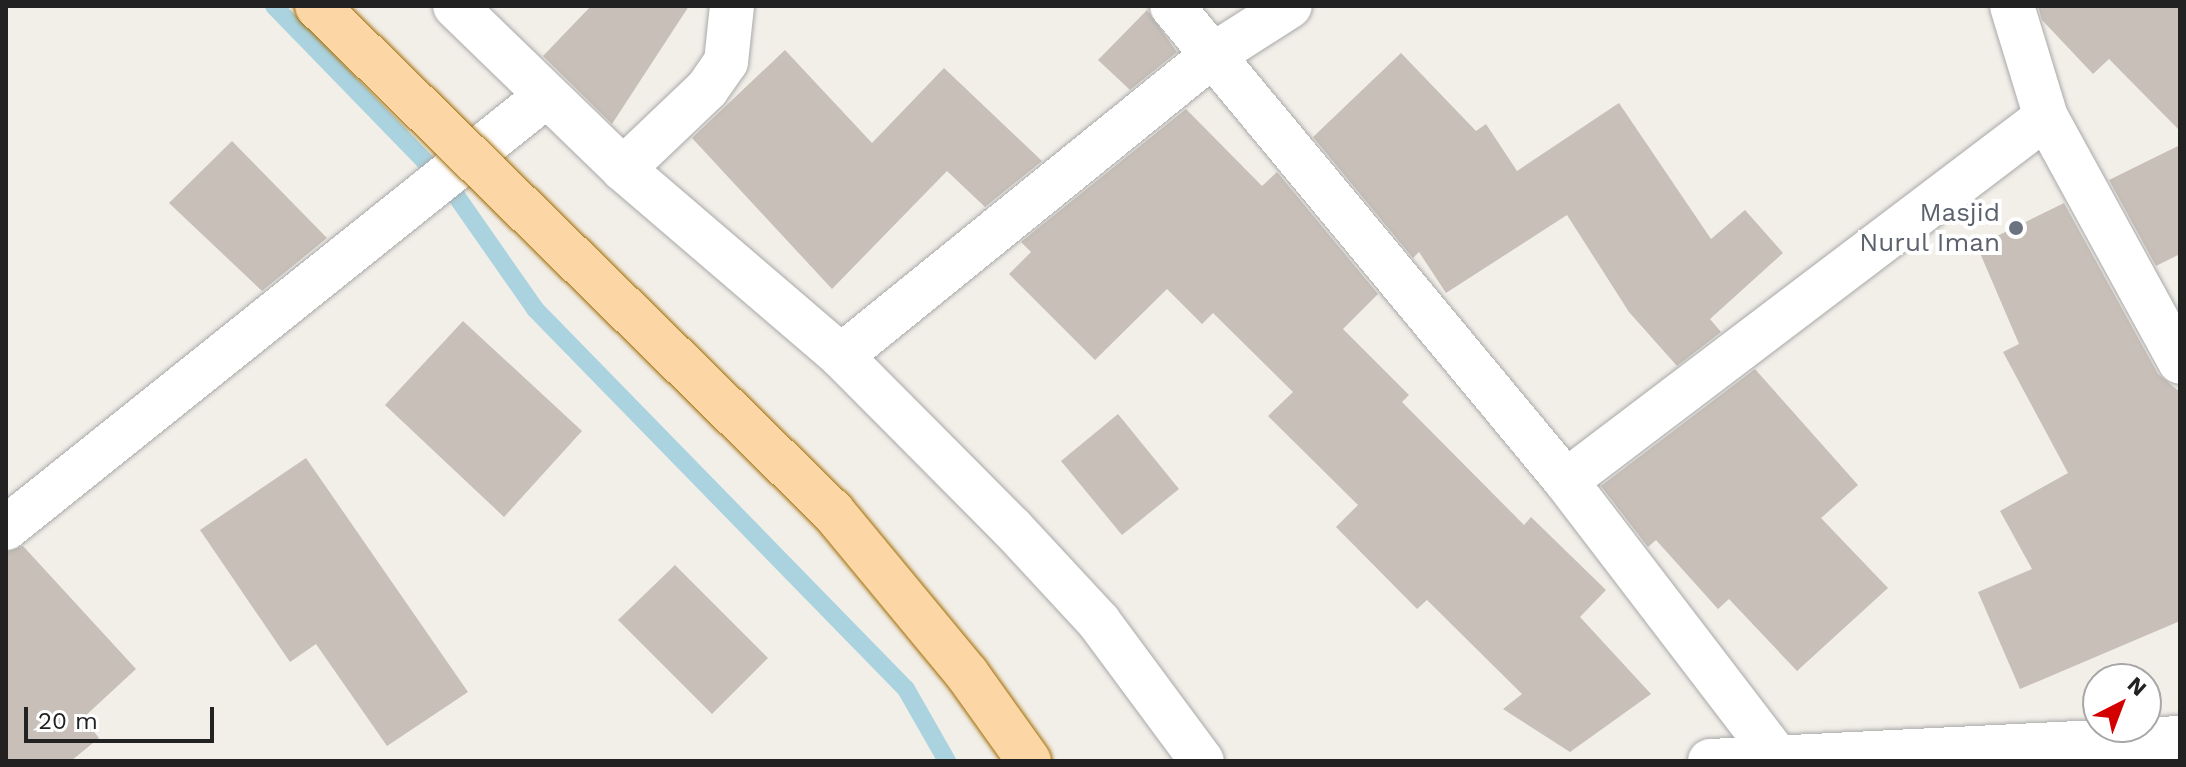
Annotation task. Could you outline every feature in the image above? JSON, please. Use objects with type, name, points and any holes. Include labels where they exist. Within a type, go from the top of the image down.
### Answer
[{"type":"main road","points":[[317,6],[833,512],[967,674],[1029,761]]},
{"type":"street","points":[[455,6],[623,169],[841,356],[1099,622],[1202,761]]},
{"type":"street","points":[[623,169],[707,89],[726,62],[732,6]]},
{"type":"street","points":[[1172,6],[1566,481],[1778,758]]},
{"type":"street","points":[[841,356],[1213,55],[1290,6]]},
{"type":"street","points":[[2012,6],[2046,117],[2180,362]]},
{"type":"street","points":[[6,528],[451,167],[546,96]]},
{"type":"street","points":[[1566,481],[2046,117]]},
{"type":"street","points":[[1710,761],[2180,738]]},
{"type":"building","points":[[591,6],[689,6],[612,124],[543,56]]},
{"type":"building","points":[[2038,6],[2180,6],[2180,131],[2109,59],[2093,74],[2042,20]]},
{"type":"building","points":[[1147,10],[1177,52],[1130,90],[1098,60]]},
{"type":"building","points":[[785,50],[872,143],[944,68],[1042,161],[985,207],[947,171],[832,289],[692,138]]},
{"type":"building","points":[[1401,53],[1476,131],[1486,124],[1517,171],[1619,103],[1711,239],[1745,210],[1783,253],[1710,319],[1721,332],[1677,366],[1629,312],[1567,215],[1446,293],[1419,252],[1413,258],[1313,137]]},
{"type":"building","points":[[1186,109],[1262,186],[1277,172],[1378,294],[1343,329],[1409,395],[1402,402],[1524,525],[1531,517],[1606,590],[1580,617],[1651,694],[1570,752],[1503,709],[1522,694],[1427,600],[1417,609],[1336,527],[1358,505],[1268,416],[1293,392],[1213,313],[1202,324],[1167,289],[1095,360],[1009,274],[1031,252],[1021,242]]},
{"type":"building","points":[[232,141],[327,238],[262,291],[169,203]]},
{"type":"building","points":[[2180,145],[2180,254],[2156,266],[2109,180]]},
{"type":"building","points":[[2064,203],[2158,374],[2180,392],[2180,621],[2020,689],[1978,592],[2032,569],[2000,511],[2068,473],[2003,352],[2019,344],[1977,246]]},
{"type":"building","points":[[463,321],[582,431],[504,517],[385,405]]},
{"type":"building","points":[[1755,369],[1858,485],[1821,518],[1888,588],[1797,671],[1729,599],[1718,609],[1656,540],[1648,547],[1601,486]]},
{"type":"building","points":[[1118,414],[1179,489],[1122,535],[1061,461]]},
{"type":"building","points":[[306,458],[468,692],[387,746],[316,644],[290,662],[200,530]]},
{"type":"building","points":[[23,546],[136,669],[83,718],[99,738],[71,761],[6,761],[6,552]]},
{"type":"building","points":[[675,565],[768,658],[712,714],[618,620]]},
{"type":"waterway","points":[[274,6],[450,187],[535,309],[906,689],[947,761]]},
{"type":"place","name":"Masjid Nurul Iman","points":[[2016,228]]}]
